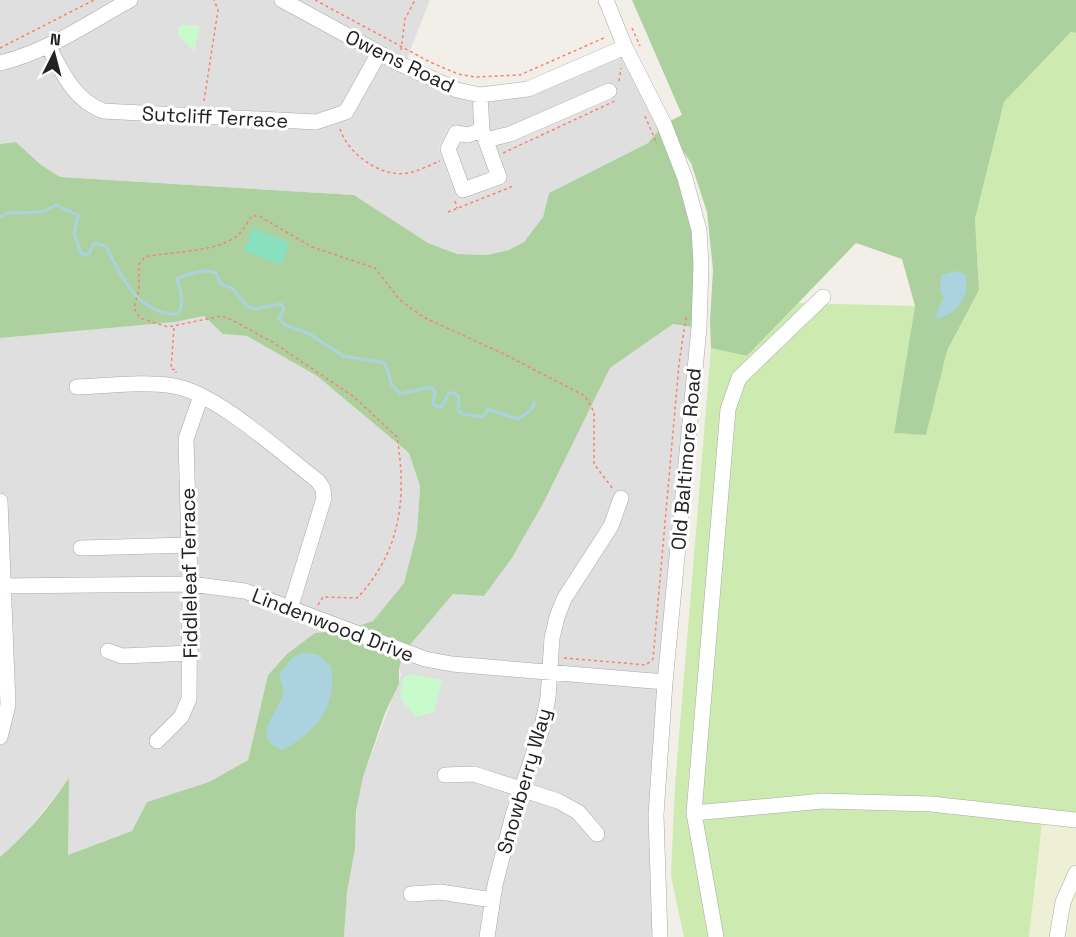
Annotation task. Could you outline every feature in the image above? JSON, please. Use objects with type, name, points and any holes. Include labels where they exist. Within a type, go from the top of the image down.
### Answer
[{"type":"street","points":[[0,63],[24,57],[48,46],[130,0]]},
{"type":"street","name":"Owens Road","points":[[282,0],[396,62],[457,90],[480,95],[528,89],[620,48]]},
{"type":"street","name":"Old Baltimore Road","points":[[606,0],[625,28],[620,48],[664,124],[685,178],[697,220],[701,264],[699,328],[665,682],[657,814],[660,937]]},
{"type":"street","name":"Sutcliff Terrace","points":[[48,46],[70,87],[89,105],[103,111],[316,122],[336,117]]},
{"type":"street","points":[[336,117],[346,112],[379,53]]},
{"type":"street","points":[[480,95],[484,135],[510,134],[609,91]]},
{"type":"street","points":[[716,937],[694,813],[728,409],[739,378],[823,297]]},
{"type":"street","points":[[78,387],[173,386],[201,396],[221,407],[318,482],[323,489],[324,498],[291,606]]},
{"type":"street","name":"Fiddleleaf Terrace","points":[[157,741],[181,717],[189,699],[191,653],[186,440],[201,396]]},
{"type":"street","name":"Snowberry Way","points":[[487,937],[498,873],[541,730],[552,638],[564,599],[611,526],[621,498]]},
{"type":"street","points":[[0,501],[8,705],[0,737]]},
{"type":"street","points":[[81,548],[189,545]]},
{"type":"street","name":"Lindenwood Drive","points":[[2,586],[190,584],[245,591],[291,606],[387,647],[425,659],[550,665],[665,682]]},
{"type":"street","points":[[108,651],[122,656],[191,653]]},
{"type":"street","points":[[445,776],[474,774],[558,801],[578,812],[597,834]]},
{"type":"street","points":[[694,813],[823,801],[931,804],[1076,820]]},
{"type":"street","points":[[1057,937],[1063,902],[1071,889],[1076,873]]},
{"type":"street","points":[[411,894],[440,892],[493,900]]},
{"type":"path","points":[[0,48],[94,0]]},
{"type":"path","points":[[204,101],[218,10],[214,0]]},
{"type":"path","points":[[315,0],[458,74],[484,78],[504,77],[533,70],[625,28]]},
{"type":"path","points":[[396,62],[402,47],[405,19],[415,0]]},
{"type":"path","points":[[620,48],[627,74]]},
{"type":"path","points":[[644,113],[660,151]]},
{"type":"path","points":[[336,117],[348,144],[378,168],[406,174],[441,161]]},
{"type":"path","points":[[314,616],[323,597],[357,598],[390,552],[401,495],[397,436],[354,397],[274,343],[230,319],[221,316],[174,327],[161,326],[140,318],[134,308],[139,264],[145,257],[212,246],[230,240],[238,235],[252,216],[259,216],[312,247],[375,268],[400,300],[423,317],[504,354],[585,396],[594,412],[594,464],[621,498]]},
{"type":"path","points":[[550,665],[646,665],[653,659],[679,364],[687,308]]},
{"type":"path","points":[[173,386],[176,370],[171,369],[174,327]]},
{"type":"shaded area","points":[[0,0],[430,0],[404,66],[457,90],[503,93],[625,47],[664,124],[648,143],[549,193],[543,217],[524,242],[509,250],[487,255],[457,254],[428,243],[354,195],[60,177],[40,164],[16,142],[0,144]]},
{"type":"shaded area","points":[[609,95],[613,102],[512,147],[505,131]]},
{"type":"shaded area","points":[[448,125],[492,146],[507,185],[459,204],[437,149]]},
{"type":"shaded area","points":[[204,316],[223,334],[247,336],[317,376],[409,453],[420,486],[417,532],[404,583],[373,621],[287,654],[268,675],[248,760],[209,782],[147,802],[133,831],[68,855],[68,780],[18,842],[0,857],[0,338],[175,322]]},
{"type":"shaded area","points":[[673,324],[699,328],[665,682],[660,937],[344,937],[347,892],[355,849],[357,799],[401,675],[399,668],[404,652],[453,594],[484,596],[512,558],[544,502],[610,368]]},
{"type":"shaded area","points":[[169,534],[169,552],[81,555],[81,537]]},
{"type":"green space","points":[[632,0],[1076,0],[1076,33],[1071,32],[1004,102],[975,219],[979,290],[947,351],[926,435],[894,433],[915,306],[902,259],[856,243],[747,356],[711,348],[713,270],[707,212],[691,163],[666,127],[695,209],[699,328],[673,324],[610,368],[544,502],[512,558],[484,596],[453,594],[404,652],[399,668],[399,684],[385,713],[363,777],[356,811],[355,849],[347,892],[344,937],[0,937],[0,857],[37,820],[69,778],[68,855],[132,831],[147,802],[209,782],[248,760],[268,675],[287,654],[315,633],[347,630],[373,621],[404,583],[417,532],[420,486],[409,453],[317,376],[247,336],[223,334],[204,316],[175,322],[0,338],[0,144],[16,142],[40,164],[60,177],[354,195],[428,243],[457,254],[487,255],[509,250],[524,242],[543,217],[549,193],[648,143],[664,124],[682,115]]},
{"type":"green space","points":[[182,25],[200,26],[194,51],[178,36],[178,28]]},
{"type":"green space","points":[[1071,32],[1076,33],[1076,828],[1042,823],[1029,937],[684,937],[671,876],[675,786],[711,348],[747,356],[798,303],[915,306],[894,433],[926,434],[947,351],[979,290],[975,219],[1004,102]]},
{"type":"green space","points":[[253,228],[290,243],[281,265],[244,251]]},
{"type":"green space","points":[[412,674],[442,680],[434,712],[415,717],[400,697],[403,677]]},
{"type":"green space","points":[[1042,823],[1076,828],[1076,937],[1029,937]]},
{"type":"water","points":[[956,271],[965,274],[967,282],[964,296],[956,309],[936,319],[939,306],[944,299],[940,291],[941,275]]},
{"type":"water","points":[[305,652],[318,655],[331,666],[331,694],[322,717],[305,735],[282,750],[272,745],[266,732],[283,694],[279,675],[292,658]]},
{"type":"waterway","points":[[0,217],[7,213],[43,212],[56,205],[78,215],[74,234],[82,254],[89,254],[94,243],[106,246],[133,292],[152,308],[164,313],[178,314],[180,310],[182,297],[177,279],[196,272],[212,272],[216,273],[220,284],[232,288],[247,306],[255,309],[281,304],[284,309],[279,318],[285,325],[308,333],[343,356],[385,363],[392,385],[400,394],[430,387],[435,391],[433,404],[437,407],[442,406],[449,393],[455,393],[459,397],[458,410],[462,414],[483,417],[488,409],[518,419],[531,410],[535,402]]}]
